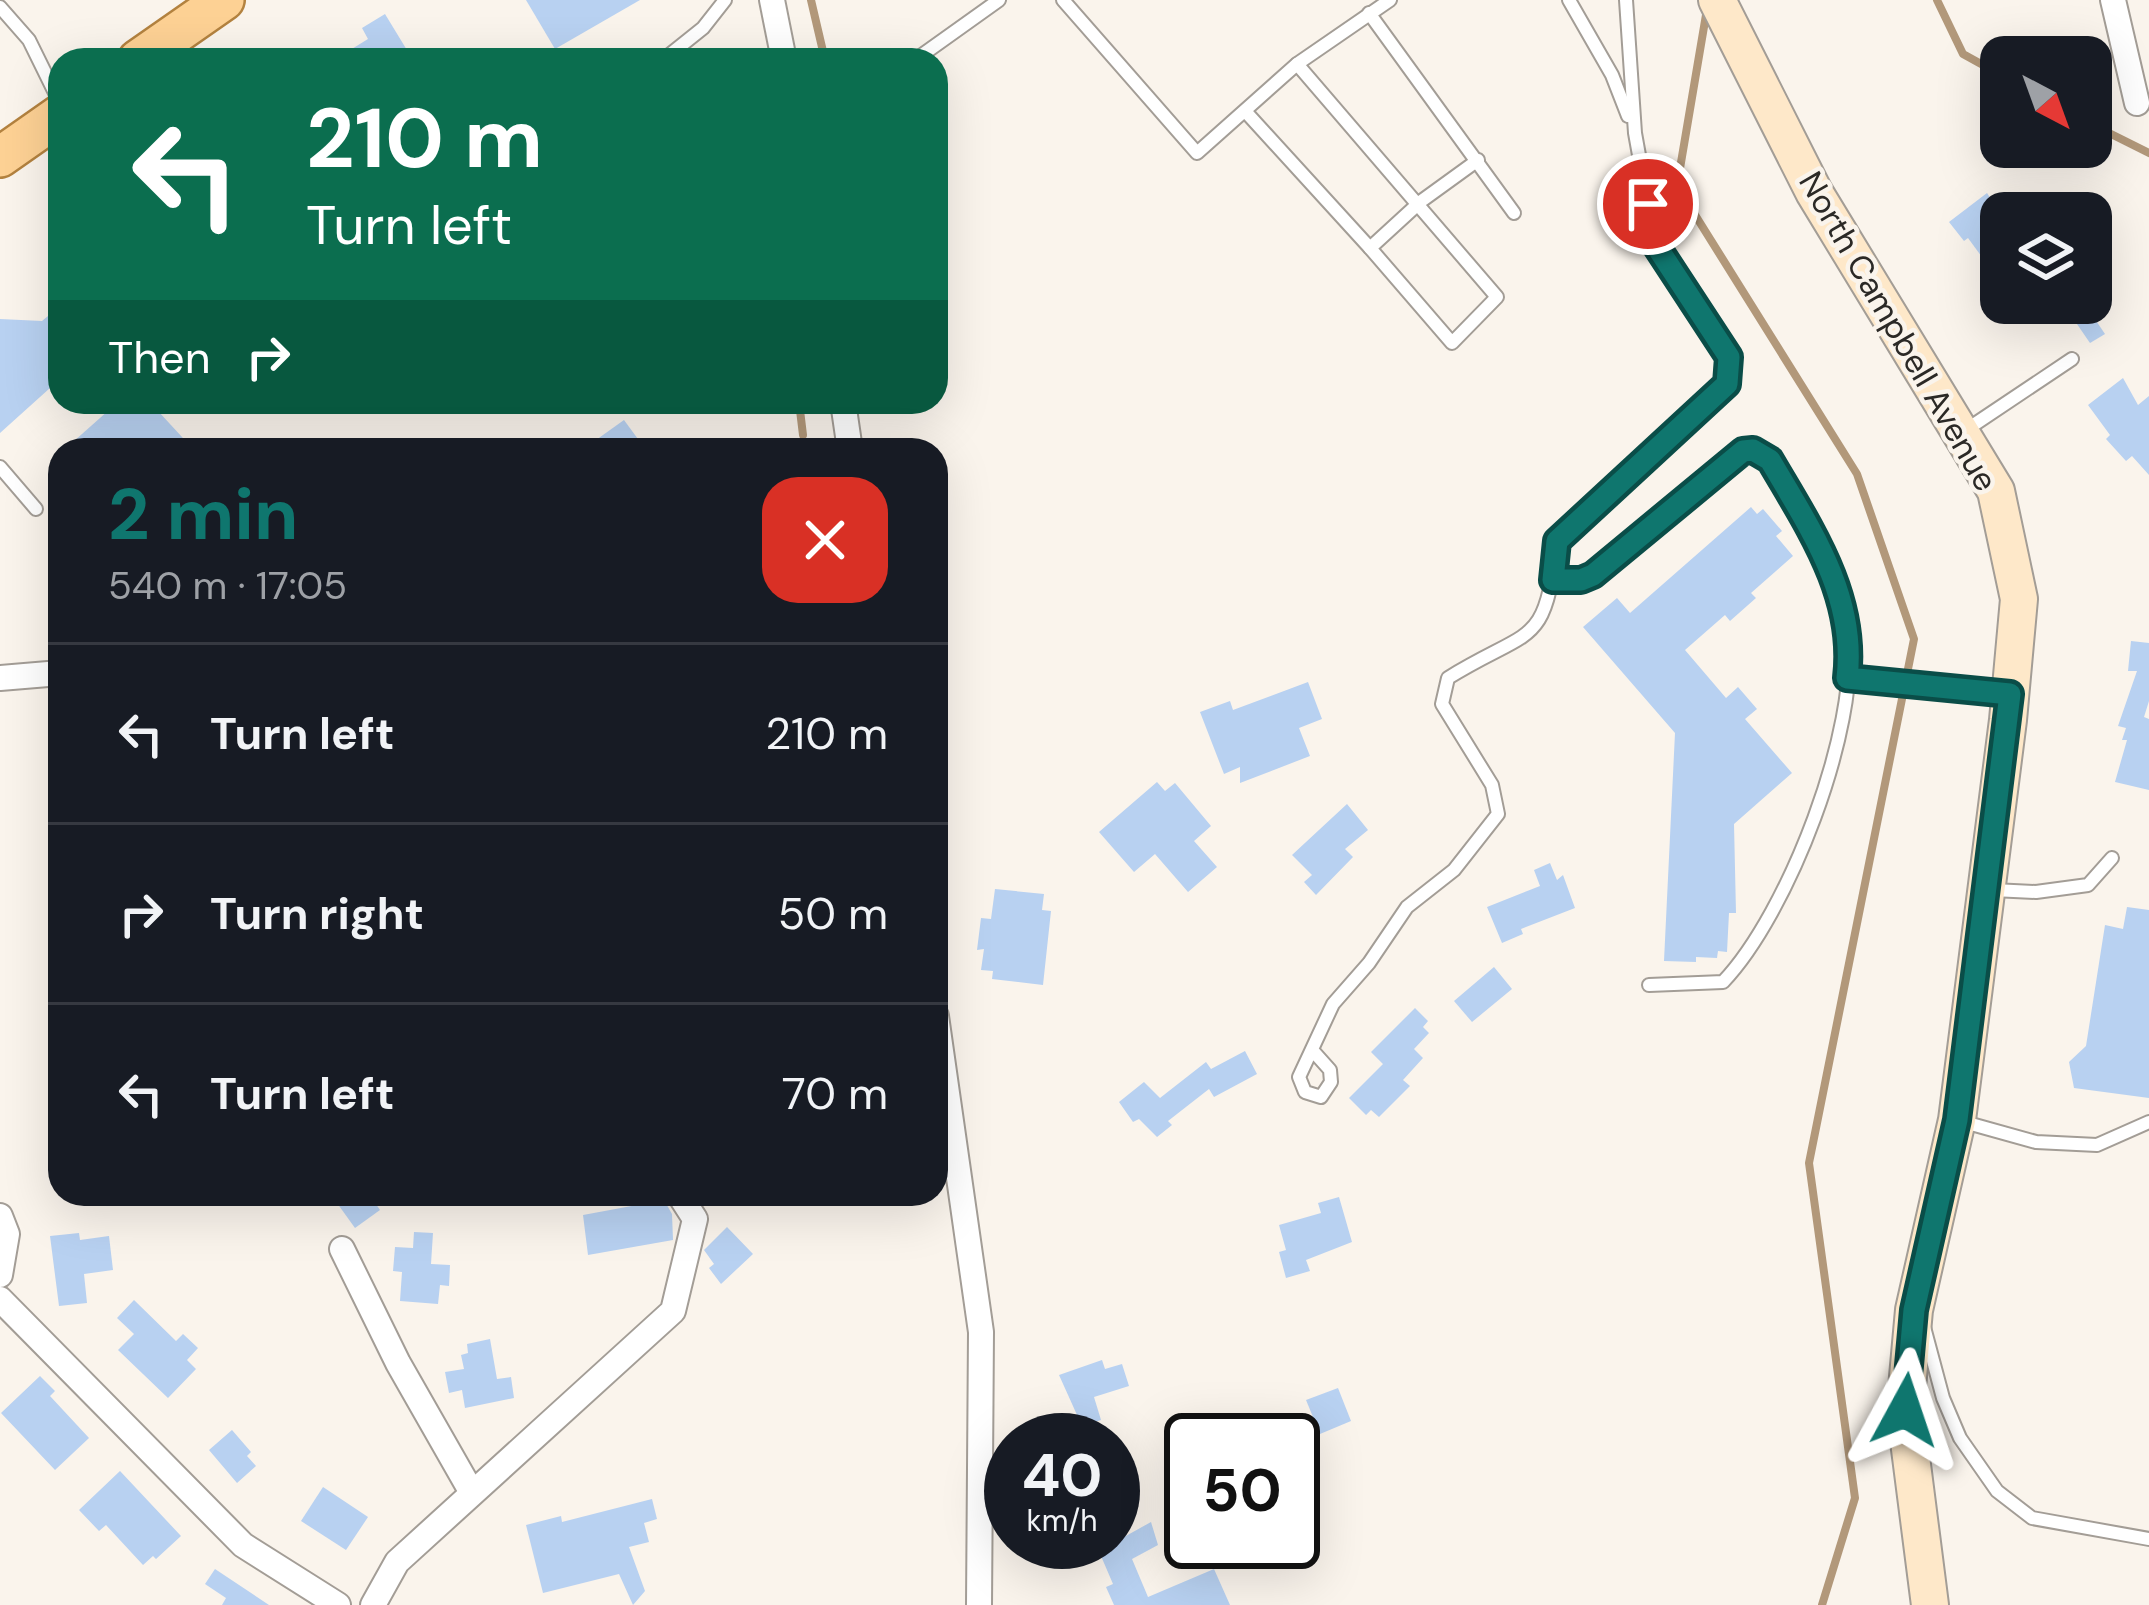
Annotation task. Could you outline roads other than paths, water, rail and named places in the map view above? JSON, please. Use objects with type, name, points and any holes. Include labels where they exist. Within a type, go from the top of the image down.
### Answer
[{"type":"main road","points":[[155,48],[224,0]]},
{"type":"main road","name":"North Campbell Avenue","points":[[1717,0],[1814,192],[1996,491],[2019,599],[1957,1120],[1914,1310],[1905,1410],[1930,1605]]},
{"type":"main road","points":[[0,157],[48,123]]},
{"type":"street","points":[[772,0],[782,48]]},
{"type":"street","points":[[2113,0],[2137,103]]},
{"type":"street","points":[[0,678],[48,674]]},
{"type":"street","points":[[948,1100],[981,1332],[979,1605]]},
{"type":"street","points":[[373,1605],[397,1562],[674,1311],[695,1220],[687,1206]]},
{"type":"street","points":[[0,1216],[8,1234],[0,1275]]},
{"type":"street","points":[[342,1250],[398,1364],[471,1491]]},
{"type":"street","points":[[0,1299],[243,1545],[338,1605]]},
{"type":"lane","points":[[678,48],[703,28],[725,0]]},
{"type":"lane","points":[[932,48],[999,0]]},
{"type":"lane","points":[[1063,0],[1197,153],[1298,64],[1390,0]]},
{"type":"lane","points":[[1569,0],[1612,75],[1635,133]]},
{"type":"lane","points":[[1312,1051],[1333,1004],[1369,963],[1407,907],[1454,870],[1498,814],[1492,784],[1442,704],[1448,678],[1508,648],[1542,622],[1557,541],[1727,384],[1729,357],[1655,244],[1635,133],[1626,0]]},
{"type":"lane","points":[[0,7],[28,40],[48,79]]},
{"type":"lane","points":[[1369,13],[1514,213]]},
{"type":"lane","points":[[1245,111],[1452,343],[1497,297],[1298,64]]},
{"type":"lane","points":[[1370,248],[1418,204],[1478,160]]},
{"type":"lane","points":[[1961,434],[2072,359]]},
{"type":"lane","points":[[1553,580],[1593,575],[1743,451],[1753,450],[1770,460],[1828,559],[1848,633],[1847,678],[1827,784],[1781,895],[1743,961],[1723,982],[1649,986]]},
{"type":"lane","points":[[0,467],[36,509]]},
{"type":"lane","points":[[1847,678],[2010,694]]},
{"type":"lane","points":[[1986,890],[2036,892],[2089,885],[2112,858]]},
{"type":"lane","points":[[1957,1120],[2036,1142],[2097,1145],[2149,1122]]},
{"type":"lane","points":[[1914,1310],[1930,1338],[1943,1398],[1960,1438],[1997,1491],[2032,1518],[2149,1539]]},
{"type":"waterway","points":[[811,0],[822,48]]},
{"type":"waterway","points":[[1937,0],[1963,54],[1980,63]]},
{"type":"waterway","points":[[1707,9],[1677,186],[1857,474],[1914,639],[1809,1163],[1855,1498],[1822,1605]]},
{"type":"waterway","points":[[2112,134],[2149,153]]},
{"type":"waterway","points":[[800,414],[803,435]]}]
